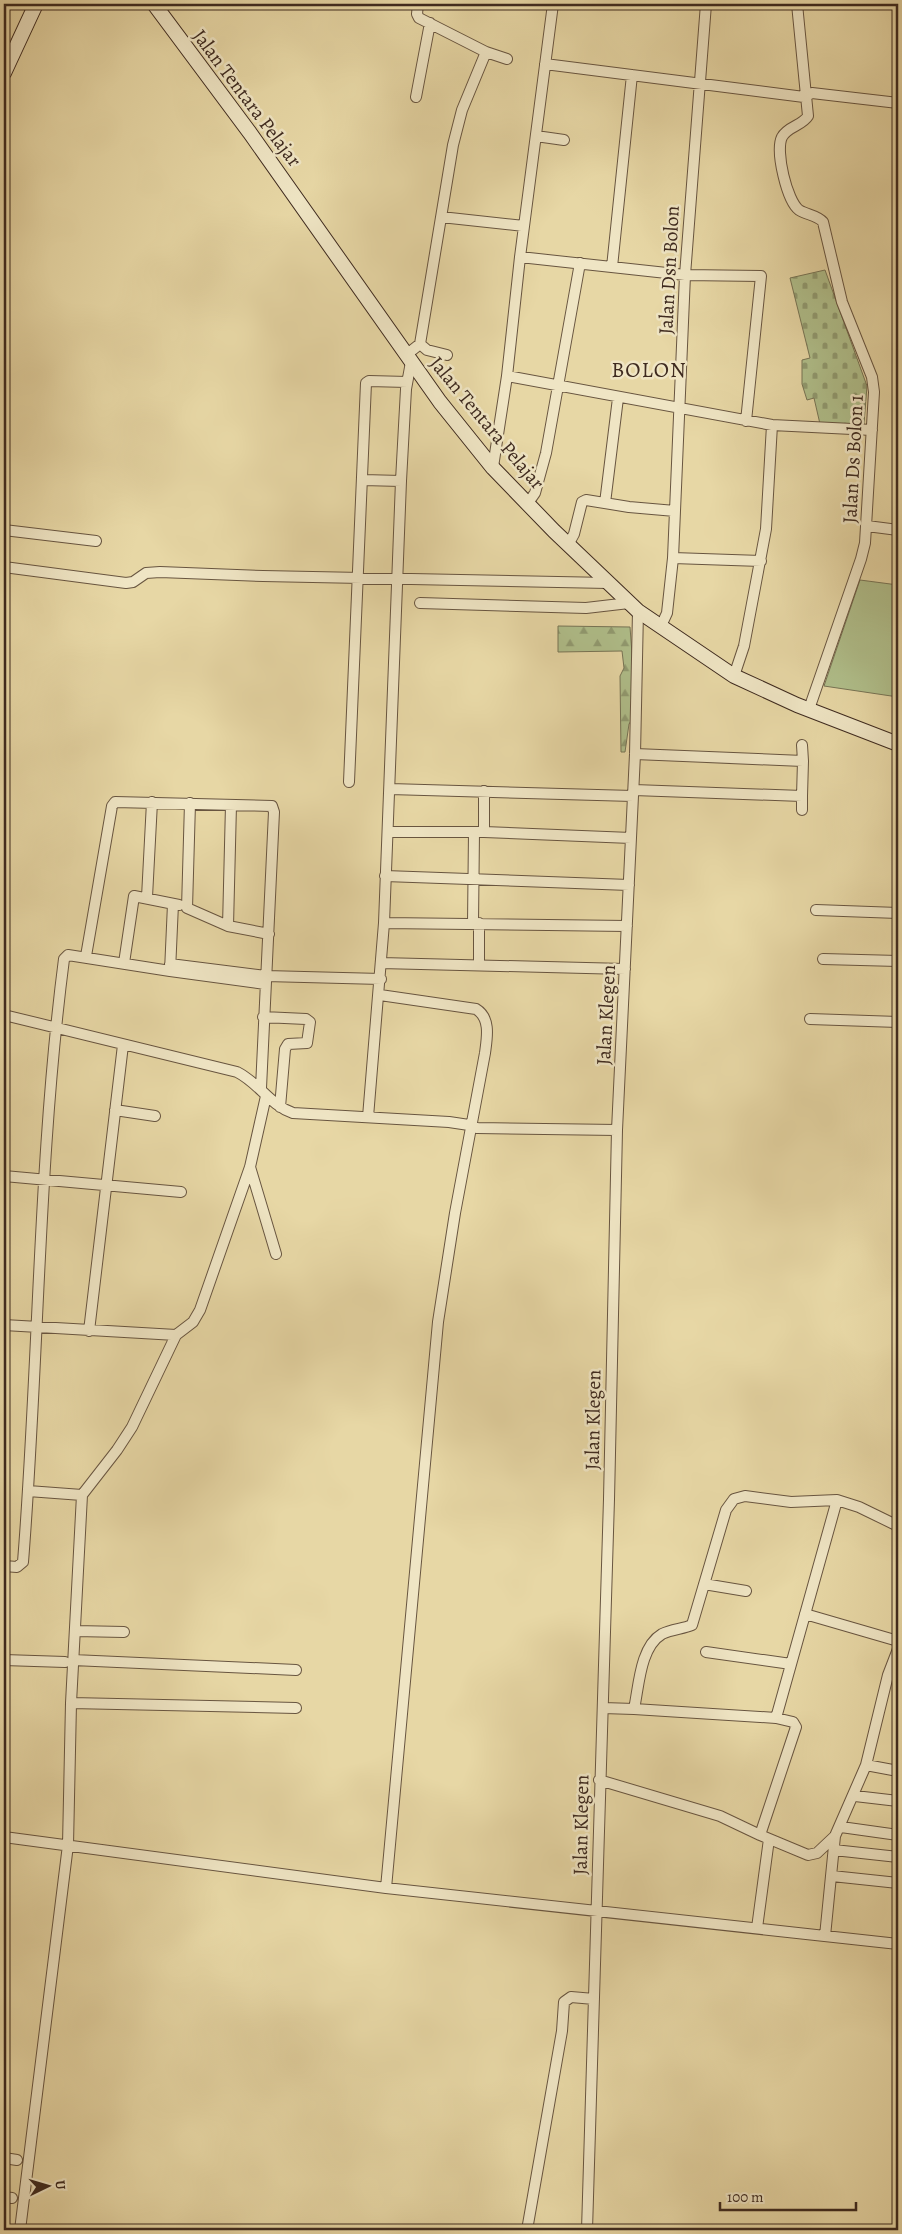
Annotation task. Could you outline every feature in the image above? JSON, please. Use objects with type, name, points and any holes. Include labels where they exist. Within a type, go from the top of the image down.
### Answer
[{"type":"main road","points":[[4,74],[36,4]]},
{"type":"main road","name":"Jalan Tentara Pelajar","points":[[154,4],[250,133],[408,359],[493,467],[568,545],[634,607],[734,676],[809,709],[898,744]]},
{"type":"street","points":[[418,4],[417,14],[430,23],[486,52],[507,59]]},
{"type":"street","points":[[493,467],[507,376],[520,257],[553,4]]},
{"type":"street","name":"Jalan Dsn Bolon","points":[[661,626],[667,613],[673,558],[685,275],[706,4]]},
{"type":"street","name":"Jalan Ds Bolon 1","points":[[797,4],[808,94],[808,116],[805,121],[782,137],[780,158],[790,198],[794,205],[800,211],[819,218],[823,222],[842,302],[874,384],[867,526],[861,560],[809,709]]},
{"type":"street","points":[[416,97],[430,23]]},
{"type":"street","points":[[368,1117],[382,963],[401,481],[408,359],[420,344],[457,126],[486,52]]},
{"type":"street","points":[[545,64],[804,97],[812,93],[898,103]]},
{"type":"street","points":[[612,267],[632,75]]},
{"type":"street","points":[[536,136],[564,140]]},
{"type":"street","points":[[441,217],[524,226]]},
{"type":"street","points":[[520,257],[685,275],[761,276],[746,421]]},
{"type":"street","points":[[528,503],[535,492],[546,453],[580,263]]},
{"type":"street","points":[[420,344],[426,350],[447,355]]},
{"type":"street","points":[[507,376],[557,387],[772,425],[872,430]]},
{"type":"street","points":[[349,782],[367,381],[406,382]]},
{"type":"street","points":[[605,503],[618,398]]},
{"type":"street","points":[[734,676],[742,655],[761,561],[769,502],[772,425]]},
{"type":"street","points":[[363,480],[401,481]]},
{"type":"street","points":[[568,545],[574,534],[582,502],[586,500],[675,511]]},
{"type":"street","points":[[867,526],[898,530]]},
{"type":"street","points":[[4,530],[96,541]]},
{"type":"street","points":[[673,558],[761,561]]},
{"type":"street","points":[[4,567],[121,583],[131,583],[146,573],[160,572],[608,583]]},
{"type":"street","points":[[420,603],[586,608],[634,607]]},
{"type":"street","name":"Jalan Klegen","points":[[587,2230],[599,1780],[603,1708],[617,1130],[635,754],[634,607]]},
{"type":"street","points":[[802,745],[802,810]]},
{"type":"street","points":[[635,754],[803,761]]},
{"type":"street","points":[[390,789],[802,796]]},
{"type":"street","points":[[478,965],[473,878],[484,791]]},
{"type":"street","points":[[20,2230],[68,1844],[71,1703],[69,1661],[75,1631],[82,1495],[118,1450],[132,1427],[176,1335],[193,1322],[200,1310],[250,1167],[263,1092],[263,1017],[269,934],[274,808],[270,806],[231,804],[118,801],[112,806],[86,956]]},
{"type":"street","points":[[147,897],[152,802]]},
{"type":"street","points":[[188,908],[190,803]]},
{"type":"street","points":[[228,926],[231,804]]},
{"type":"street","points":[[388,832],[479,832],[631,838]]},
{"type":"street","points":[[385,876],[629,885]]},
{"type":"street","points":[[124,963],[132,897],[136,895],[188,908],[228,926],[269,934]]},
{"type":"street","points":[[170,968],[174,904]]},
{"type":"street","points":[[816,910],[898,913]]},
{"type":"street","points":[[384,923],[627,926]]},
{"type":"street","points":[[4,1566],[18,1567],[23,1562],[44,1181],[55,1027],[65,956],[86,956],[124,963],[266,980],[381,979]]},
{"type":"street","points":[[823,959],[898,961]]},
{"type":"street","points":[[382,963],[625,969]]},
{"type":"street","points":[[380,995],[476,1009],[484,1016],[487,1028],[486,1053],[471,1126],[438,1322],[386,1888]]},
{"type":"street","points":[[4,1014],[237,1072],[280,1107],[293,1113],[462,1123],[477,1128],[617,1130]]},
{"type":"street","points":[[263,1017],[306,1019],[310,1022],[307,1043],[288,1044],[285,1049],[280,1107]]},
{"type":"street","points":[[810,1018],[898,1022]]},
{"type":"street","points":[[89,1331],[123,1045]]},
{"type":"street","points":[[115,1110],[155,1116]]},
{"type":"street","points":[[250,1167],[276,1254]]},
{"type":"street","points":[[4,1176],[181,1192]]},
{"type":"street","points":[[4,1325],[176,1335]]},
{"type":"street","points":[[28,1491],[82,1495]]},
{"type":"street","points":[[634,1709],[651,1644],[663,1634],[692,1624],[726,1510],[734,1499],[745,1496],[799,1502],[837,1500],[859,1507],[898,1526]]},
{"type":"street","points":[[776,1718],[837,1500]]},
{"type":"street","points":[[704,1584],[746,1591]]},
{"type":"street","points":[[805,1614],[898,1641]]},
{"type":"street","points":[[75,1631],[124,1632]]},
{"type":"street","points":[[825,1936],[834,1850],[838,1832],[866,1765],[888,1675],[898,1650]]},
{"type":"street","points":[[706,1652],[791,1664]]},
{"type":"street","points":[[4,1660],[296,1670]]},
{"type":"street","points":[[71,1703],[296,1708]]},
{"type":"street","points":[[603,1708],[776,1718],[793,1722],[796,1726],[764,1837],[757,1928]]},
{"type":"street","points":[[866,1765],[898,1771]]},
{"type":"street","points":[[599,1780],[720,1816],[803,1854],[817,1853],[838,1832],[898,1835]]},
{"type":"street","points":[[854,1796],[898,1801]]},
{"type":"street","points":[[4,1837],[68,1844],[386,1888],[898,1944]]},
{"type":"street","points":[[834,1850],[898,1857]]},
{"type":"street","points":[[832,1876],[898,1883]]},
{"type":"street","points":[[527,2230],[562,2031],[564,2002],[570,1997],[594,1999]]},
{"type":"street","points":[[4,2158],[17,2160]]},
{"type":"green space","points":[[825,270],[867,386],[864,424],[820,424],[814,398],[807,400],[802,384],[802,360],[810,358],[790,278]]},
{"type":"green space","points":[[860,580],[898,585],[898,697],[824,686]]},
{"type":"green space","points":[[558,626],[630,627],[633,667],[633,718],[629,724],[625,752],[621,752],[620,676],[624,668],[622,651],[558,652]]},
{"type":"district","name":"BOLON","points":[[649,370]]}]
